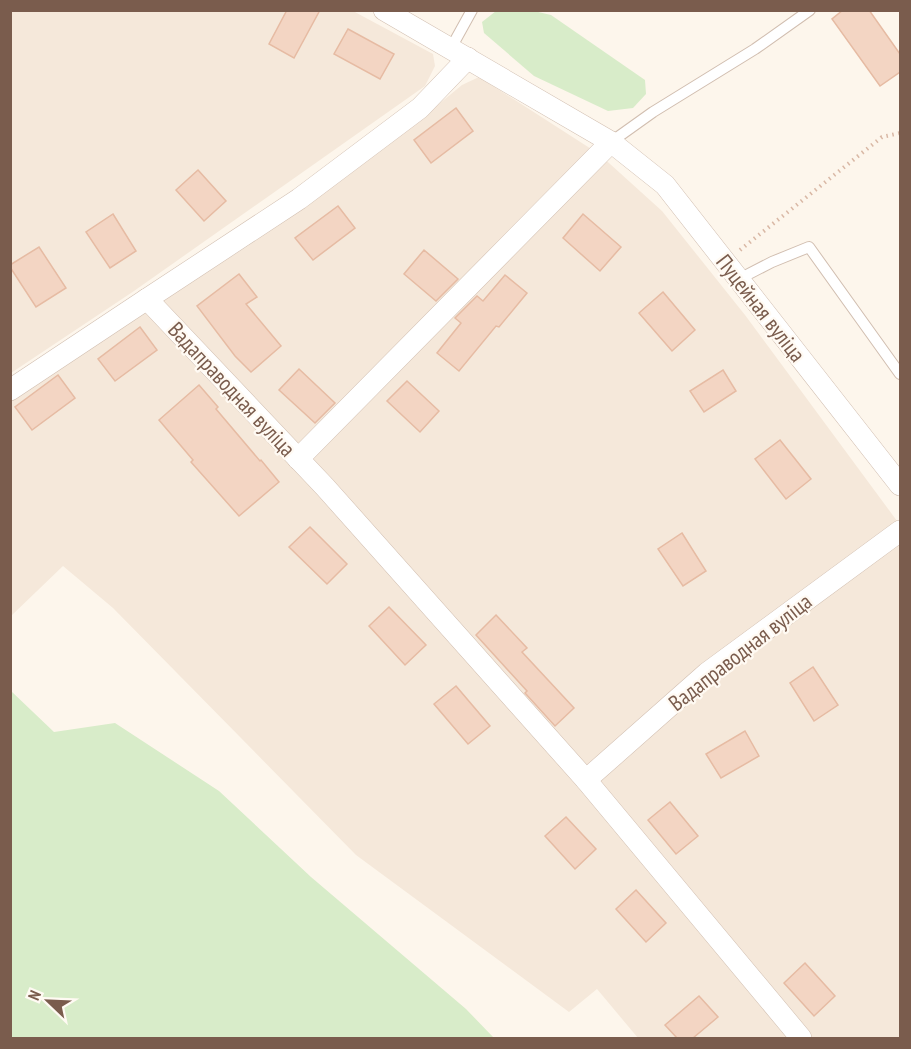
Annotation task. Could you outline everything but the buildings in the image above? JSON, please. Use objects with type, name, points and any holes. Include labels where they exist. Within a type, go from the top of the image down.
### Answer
[{"type":"street","name":"Пуцейная вуліца","points":[[384,10],[611,142],[665,185],[900,485]]},
{"type":"street","points":[[10,390],[299,199],[420,108],[460,53]]},
{"type":"street","points":[[298,459],[611,142]]},
{"type":"street","name":"Вадаправодная вуліца","points":[[147,299],[298,459],[586,780],[801,1038]]},
{"type":"street","name":"Вадаправодная вуліца","points":[[586,780],[707,673],[900,531]]},
{"type":"lane","points":[[460,53],[472,10]]},
{"type":"lane","points":[[611,142],[652,112],[755,49],[810,10]]},
{"type":"lane","points":[[739,279],[772,262],[809,248],[900,374]]},
{"type":"path","points":[[725,261],[882,137],[900,133]]},
{"type":"shaded area","points":[[11,11],[353,11],[433,54],[435,66],[425,86],[134,291],[11,373]]},
{"type":"shaded area","points":[[479,77],[599,154],[662,211],[745,315],[900,525],[900,1038],[638,1038],[597,989],[569,1012],[356,855],[113,608],[63,566],[11,616],[11,401],[91,343],[248,246],[428,113],[462,85]]},
{"type":"green space","points":[[496,11],[534,11],[551,15],[645,80],[646,94],[633,108],[608,111],[534,76],[484,33],[482,22]]},
{"type":"green space","points":[[11,691],[54,732],[115,723],[219,791],[311,877],[466,1009],[494,1038],[11,1038]]}]
